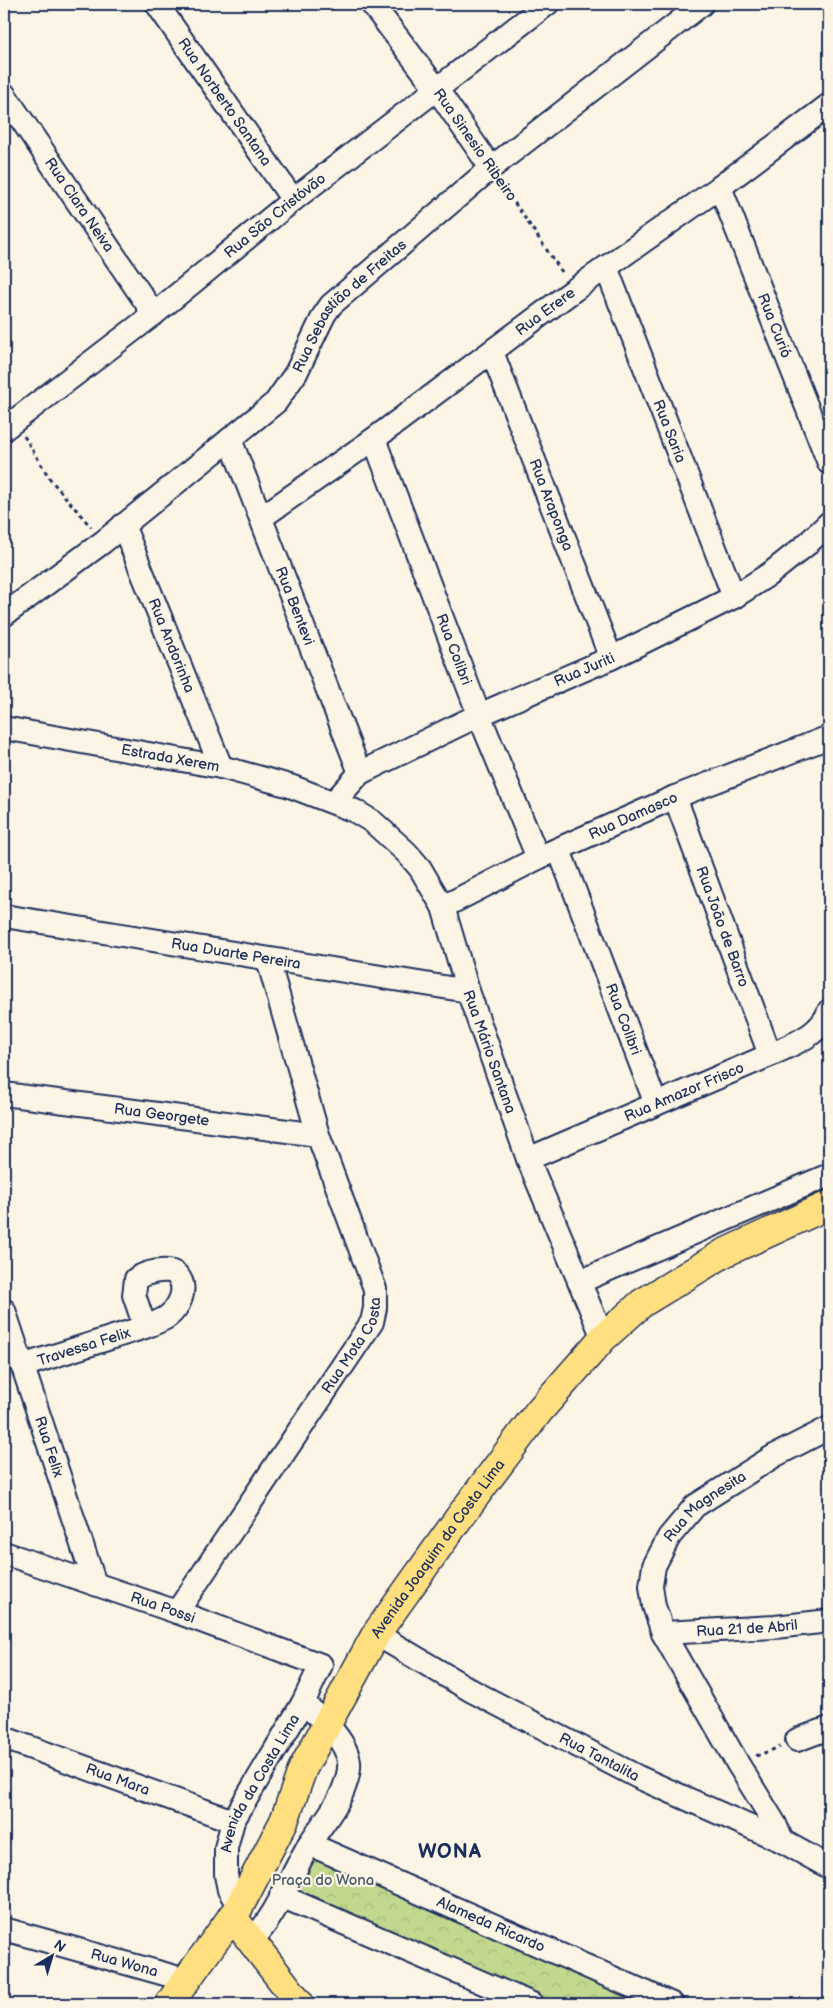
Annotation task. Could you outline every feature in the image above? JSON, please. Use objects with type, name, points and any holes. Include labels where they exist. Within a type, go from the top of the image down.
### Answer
[{"type":"main road","name":"Avenida Joaquim da Costa Lima","points":[[169,2004],[236,1912],[284,1821],[303,1768],[326,1722],[376,1634],[461,1515],[539,1411],[603,1338],[642,1303],[724,1253],[829,1204]]},
{"type":"main road","points":[[236,1912],[251,1941],[300,2004]]},
{"type":"street","name":"Rua Norberto Santana","points":[[158,4],[293,200]]},
{"type":"street","name":"Rua Sinesio Ribeiro","points":[[372,4],[436,88],[491,168]]},
{"type":"street","name":"Rua São Cristóvão","points":[[7,418],[154,314],[293,200],[547,4]]},
{"type":"street","name":"Rua Sebastião de Freitas","points":[[4,615],[103,542],[276,402],[296,373],[324,314],[331,305],[491,168],[702,4]]},
{"type":"street","name":"Rua Clara Neiva","points":[[4,94],[154,314]]},
{"type":"street","name":"Rua Erere","points":[[262,517],[374,438],[574,290],[828,110]]},
{"type":"street","name":"Rua Curió","points":[[720,187],[829,463]]},
{"type":"street","name":"Rua Saria","points":[[606,267],[734,597]]},
{"type":"street","name":"Rua Araponga","points":[[492,352],[611,658]]},
{"type":"street","name":"Rua Colibri","points":[[374,438],[479,715],[538,858]]},
{"type":"street","name":"Rua Bentevi","points":[[230,439],[360,772]]},
{"type":"street","name":"Rua Juriti","points":[[334,802],[360,772],[479,715],[611,658],[734,597],[785,562],[829,523]]},
{"type":"street","name":"Rua Andorinha","points":[[123,525],[221,767]]},
{"type":"street","name":"Estrada Xerem","points":[[4,728],[221,767],[290,786],[334,802]]},
{"type":"street","name":"Rua Damasco","points":[[443,907],[538,858],[675,797],[829,737]]},
{"type":"street","name":"Rua Joāo de Barro","points":[[675,797],[770,1055]]},
{"type":"street","name":"Rua Mário Santana","points":[[334,802],[361,815],[391,837],[420,868],[443,907],[468,991],[528,1158],[603,1338]]},
{"type":"street","name":"Rua Colibri","points":[[559,850],[656,1104]]},
{"type":"street","name":"Rua Duarte Pereira","points":[[4,916],[468,991]]},
{"type":"street","name":"Rua Mota Costa","points":[[177,1612],[372,1322],[375,1308],[375,1289],[318,1135],[268,960]]},
{"type":"street","name":"Rua Amazor Frisco","points":[[528,1158],[770,1055],[809,1036],[820,1027],[829,1011]]},
{"type":"street","name":"Rua Georgete","points":[[4,1094],[318,1135]]},
{"type":"street","points":[[579,1282],[829,1175]]},
{"type":"street","name":"Rua Felix","points":[[4,1310],[94,1584]]},
{"type":"street","name":"Travessa Felix","points":[[22,1366],[145,1327]]},
{"type":"street","name":"Rua Magnesita","points":[[782,1841],[775,1824],[738,1764],[663,1633],[654,1606],[651,1586],[654,1566],[669,1537],[695,1506],[774,1456],[829,1428]]},
{"type":"street","name":"Rua Possi","points":[[4,1553],[177,1612],[312,1684]]},
{"type":"street","name":"Rua 21 de Abril","points":[[663,1633],[775,1627],[829,1621]]},
{"type":"street","name":"Rua Tantalita","points":[[376,1634],[472,1691],[638,1777],[782,1841],[829,1867]]},
{"type":"street","points":[[312,1684],[339,1698]]},
{"type":"street","name":"Avenida da Costa Lima","points":[[251,1941],[262,1928],[309,1844],[341,1796],[346,1780],[349,1762],[345,1750],[326,1722],[312,1684]]},
{"type":"street","name":"Avenida da Costa Lima","points":[[236,1912],[226,1875],[226,1848],[233,1821],[312,1684]]},
{"type":"street","points":[[797,1740],[829,1728]]},
{"type":"street","name":"Rua Mara","points":[[4,1738],[233,1821]]},
{"type":"street","name":"Alameda Ricardo","points":[[309,1844],[672,2004]]},
{"type":"street","points":[[281,1896],[532,2004]]},
{"type":"street","name":"Rua Wona","points":[[4,1929],[186,1980]]},
{"type":"path","name":"Rua Sinesio Ribeiro","points":[[491,168],[574,290]]},
{"type":"path","points":[[7,418],[50,478],[103,542]]},
{"type":"path","points":[[738,1764],[797,1740]]},
{"type":"green space","name":"Praça do Wona","points":[[314,1850],[650,2004],[554,2004],[289,1890]]},
{"type":"district","name":"WONA","points":[[450,1852]]}]
